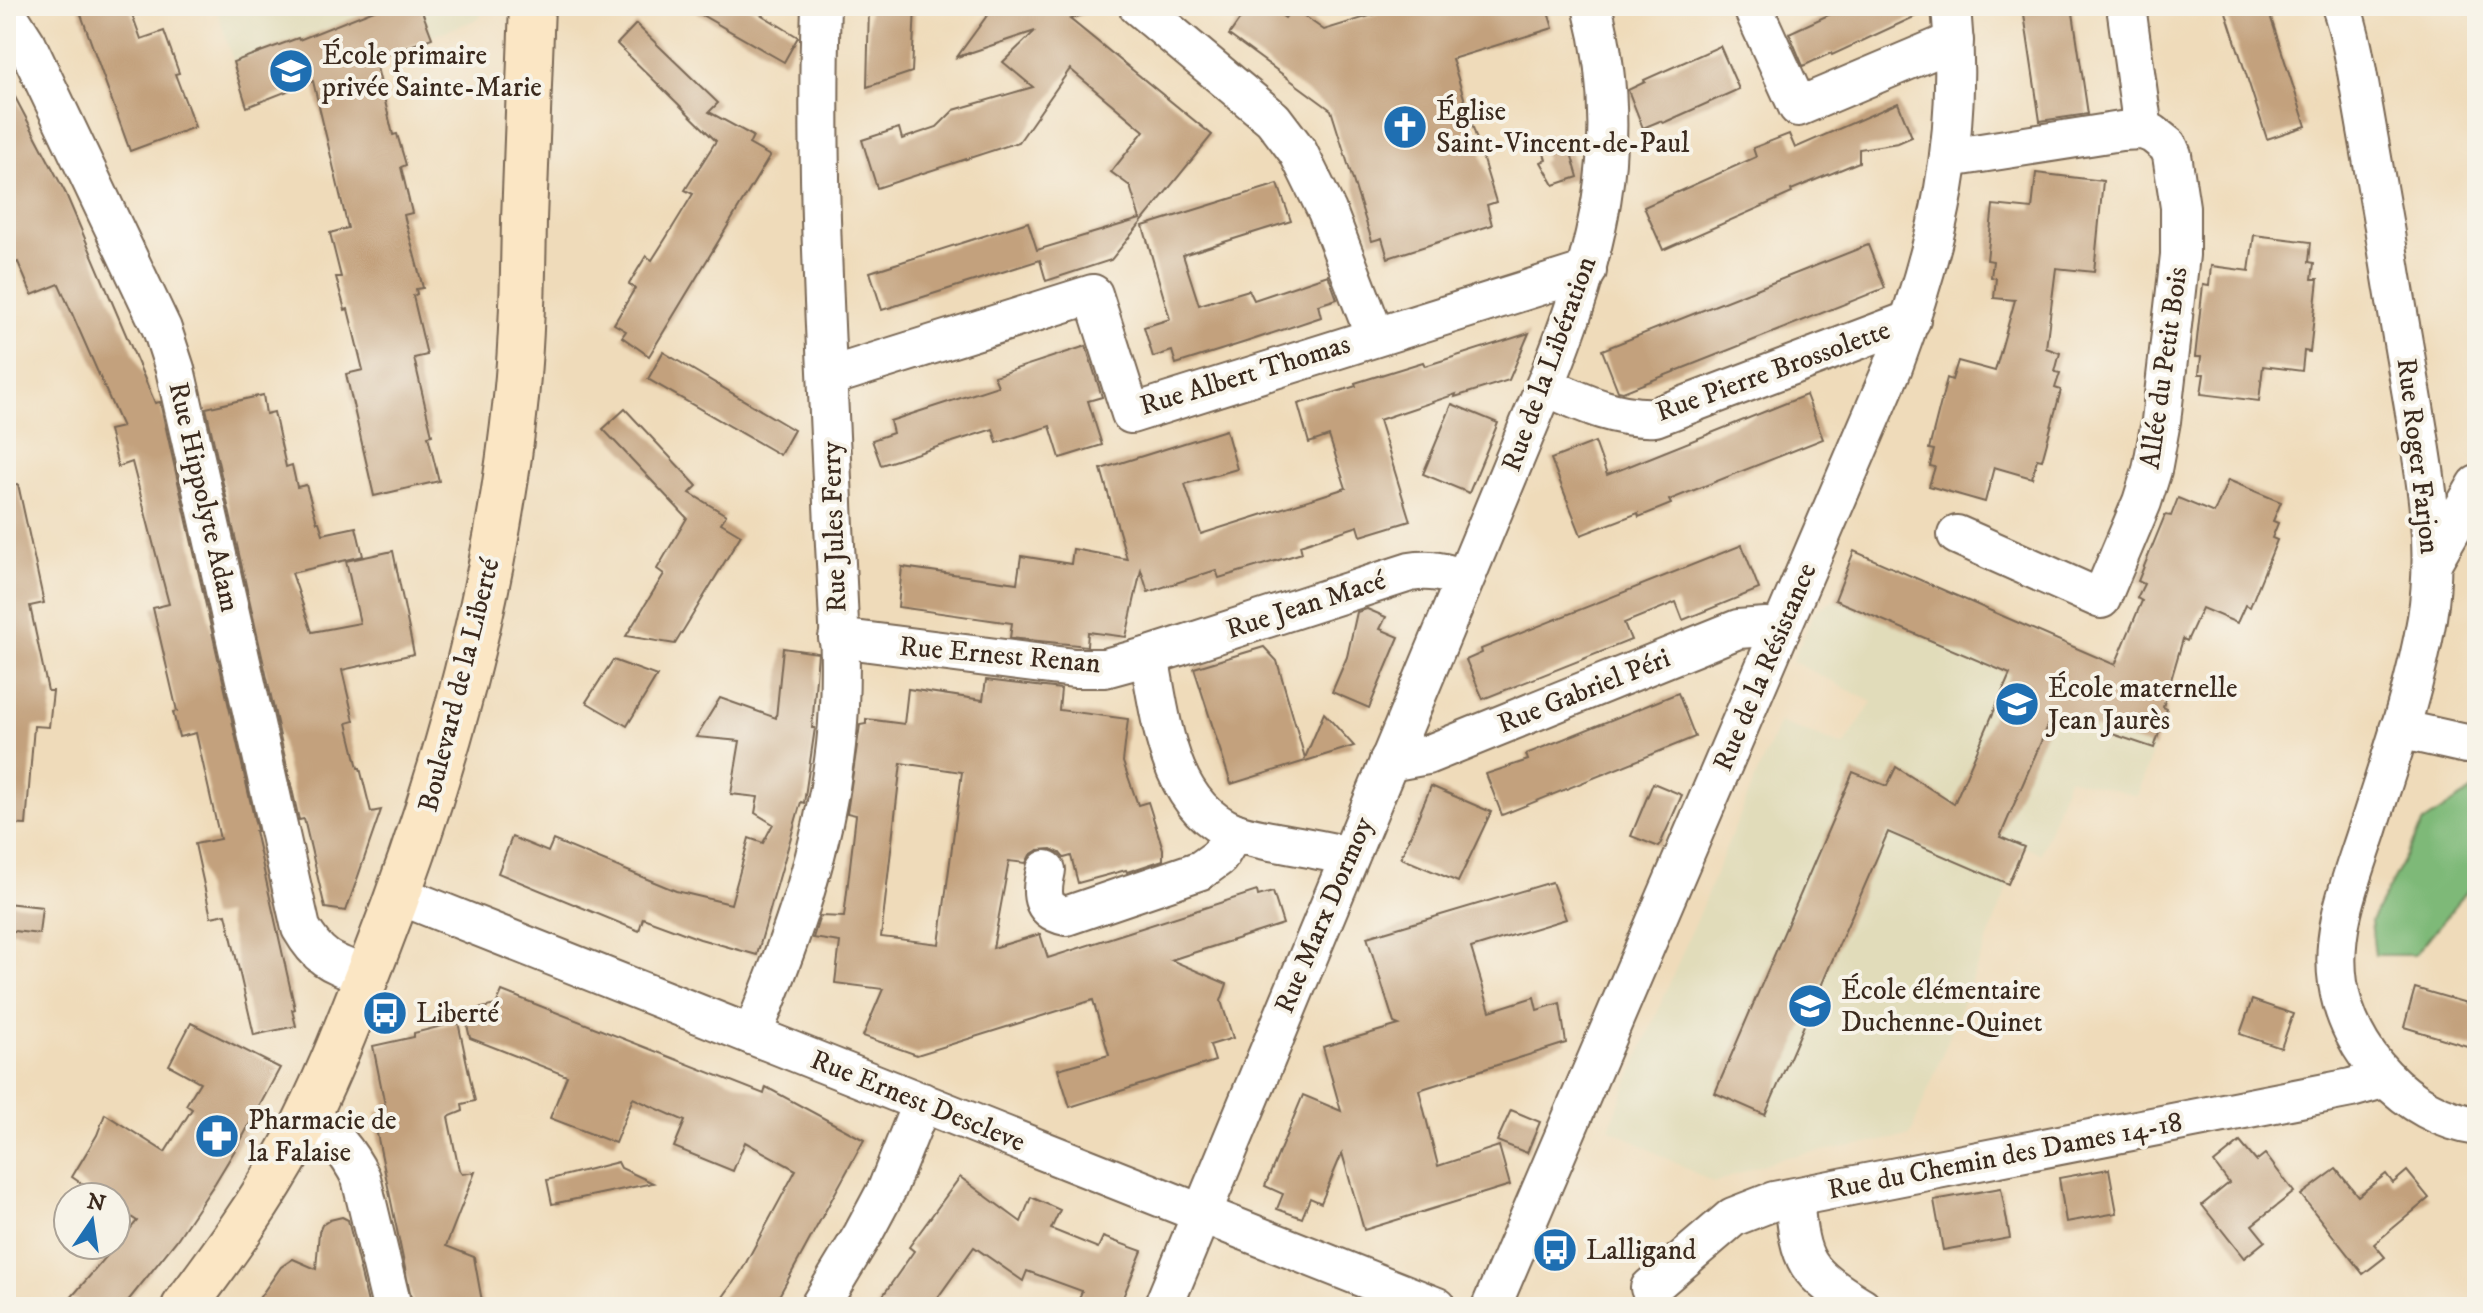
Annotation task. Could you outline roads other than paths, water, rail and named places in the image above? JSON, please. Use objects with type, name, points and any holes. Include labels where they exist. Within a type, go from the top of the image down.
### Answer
[{"type":"main road","name":"Boulevard de la Liberté","points":[[184,1307],[260,1200],[308,1114],[399,895],[440,775],[469,667],[493,557],[518,374],[532,6]]},
{"type":"street","name":"Rue Jules Ferry","points":[[752,1035],[811,877],[836,744],[838,638],[819,142],[821,6]]},
{"type":"street","points":[[1138,6],[1273,119],[1298,152],[1327,211],[1375,336],[1587,271]]},
{"type":"street","name":"Rue de la Libération","points":[[1447,618],[1567,332],[1587,271],[1602,206],[1608,135],[1605,82],[1592,6]]},
{"type":"street","points":[[1752,6],[1798,107],[1952,24]]},
{"type":"street","points":[[1949,158],[2143,130],[2126,6]]},
{"type":"street","name":"Rue Roger Farjon","points":[[2341,6],[2358,76],[2419,435],[2429,500],[2433,561],[2420,650],[2399,729],[2341,914],[2336,950],[2338,983],[2345,1015],[2361,1046],[2386,1078],[2432,1111],[2457,1122],[2477,1126]]},
{"type":"street","name":"Rue Hippolyte Adam","points":[[6,12],[27,45],[118,235],[162,329],[175,369],[301,928],[326,960],[367,976]]},
{"type":"street","name":"Rue de la Résistance","points":[[1491,1307],[1911,320],[1936,235],[1949,158],[1953,107],[1952,24]]},
{"type":"street","name":"Allée du Petit Bois","points":[[1957,535],[2101,599],[2142,502],[2152,470],[2161,421],[2180,255],[2180,207],[2172,155],[2161,139],[2143,130]]},
{"type":"street","name":"Rue Albert Thomas","points":[[828,377],[1093,294],[1131,414],[1375,336]]},
{"type":"street","name":"Rue Pierre Brossolette","points":[[1545,386],[1611,413],[1637,418],[1655,417],[1911,320]]},
{"type":"street","points":[[2433,561],[2477,485]]},
{"type":"street","name":"Rue Jean Macé","points":[[1149,656],[1410,572],[1425,569],[1443,571],[1464,579]]},
{"type":"street","name":"Rue Marx Dormoy","points":[[1163,1307],[1447,618]]},
{"type":"street","name":"Rue Gabriel Péri","points":[[1389,760],[1427,755],[1738,629],[1766,627],[1781,630]]},
{"type":"street","name":"Rue Ernest Renan","points":[[838,638],[1074,668],[1105,668],[1149,656]]},
{"type":"street","points":[[1149,656],[1168,748],[1187,792],[1209,817],[1234,832],[1349,856]]},
{"type":"street","points":[[2399,729],[2455,742],[2477,743]]},
{"type":"street","points":[[1046,870],[1044,901],[1052,912],[1066,916],[1201,870],[1219,857],[1234,832]]},
{"type":"street","name":"Rue Ernest Descleve","points":[[399,895],[1437,1307]]},
{"type":"street","name":"Rue du Chemin des Dames 14-18","points":[[1650,1288],[1733,1217],[1755,1207],[2351,1088],[2386,1078]]},
{"type":"street","points":[[819,1307],[887,1189],[922,1102]]},
{"type":"street","points":[[308,1114],[335,1137],[361,1178],[392,1307]]},
{"type":"street","points":[[1794,1198],[1797,1233],[1805,1261],[1824,1282],[1862,1307]]},
{"type":"place","name":"École primaire privée Sainte-Marie","points":[[291,71]]},
{"type":"place","name":"Église Saint-Vincent-de-Paul","points":[[1405,127]]},
{"type":"place","name":"École maternelle Jean Jaurès","points":[[2017,704]]},
{"type":"place","name":"École élémentaire Duchenne-Quinet","points":[[1810,1006]]},
{"type":"place","name":"Liberté","points":[[385,1013]]},
{"type":"place","name":"Pharmacie de la Falaise","points":[[217,1136]]},
{"type":"place","name":"Lalligand","points":[[1555,1250]]}]
